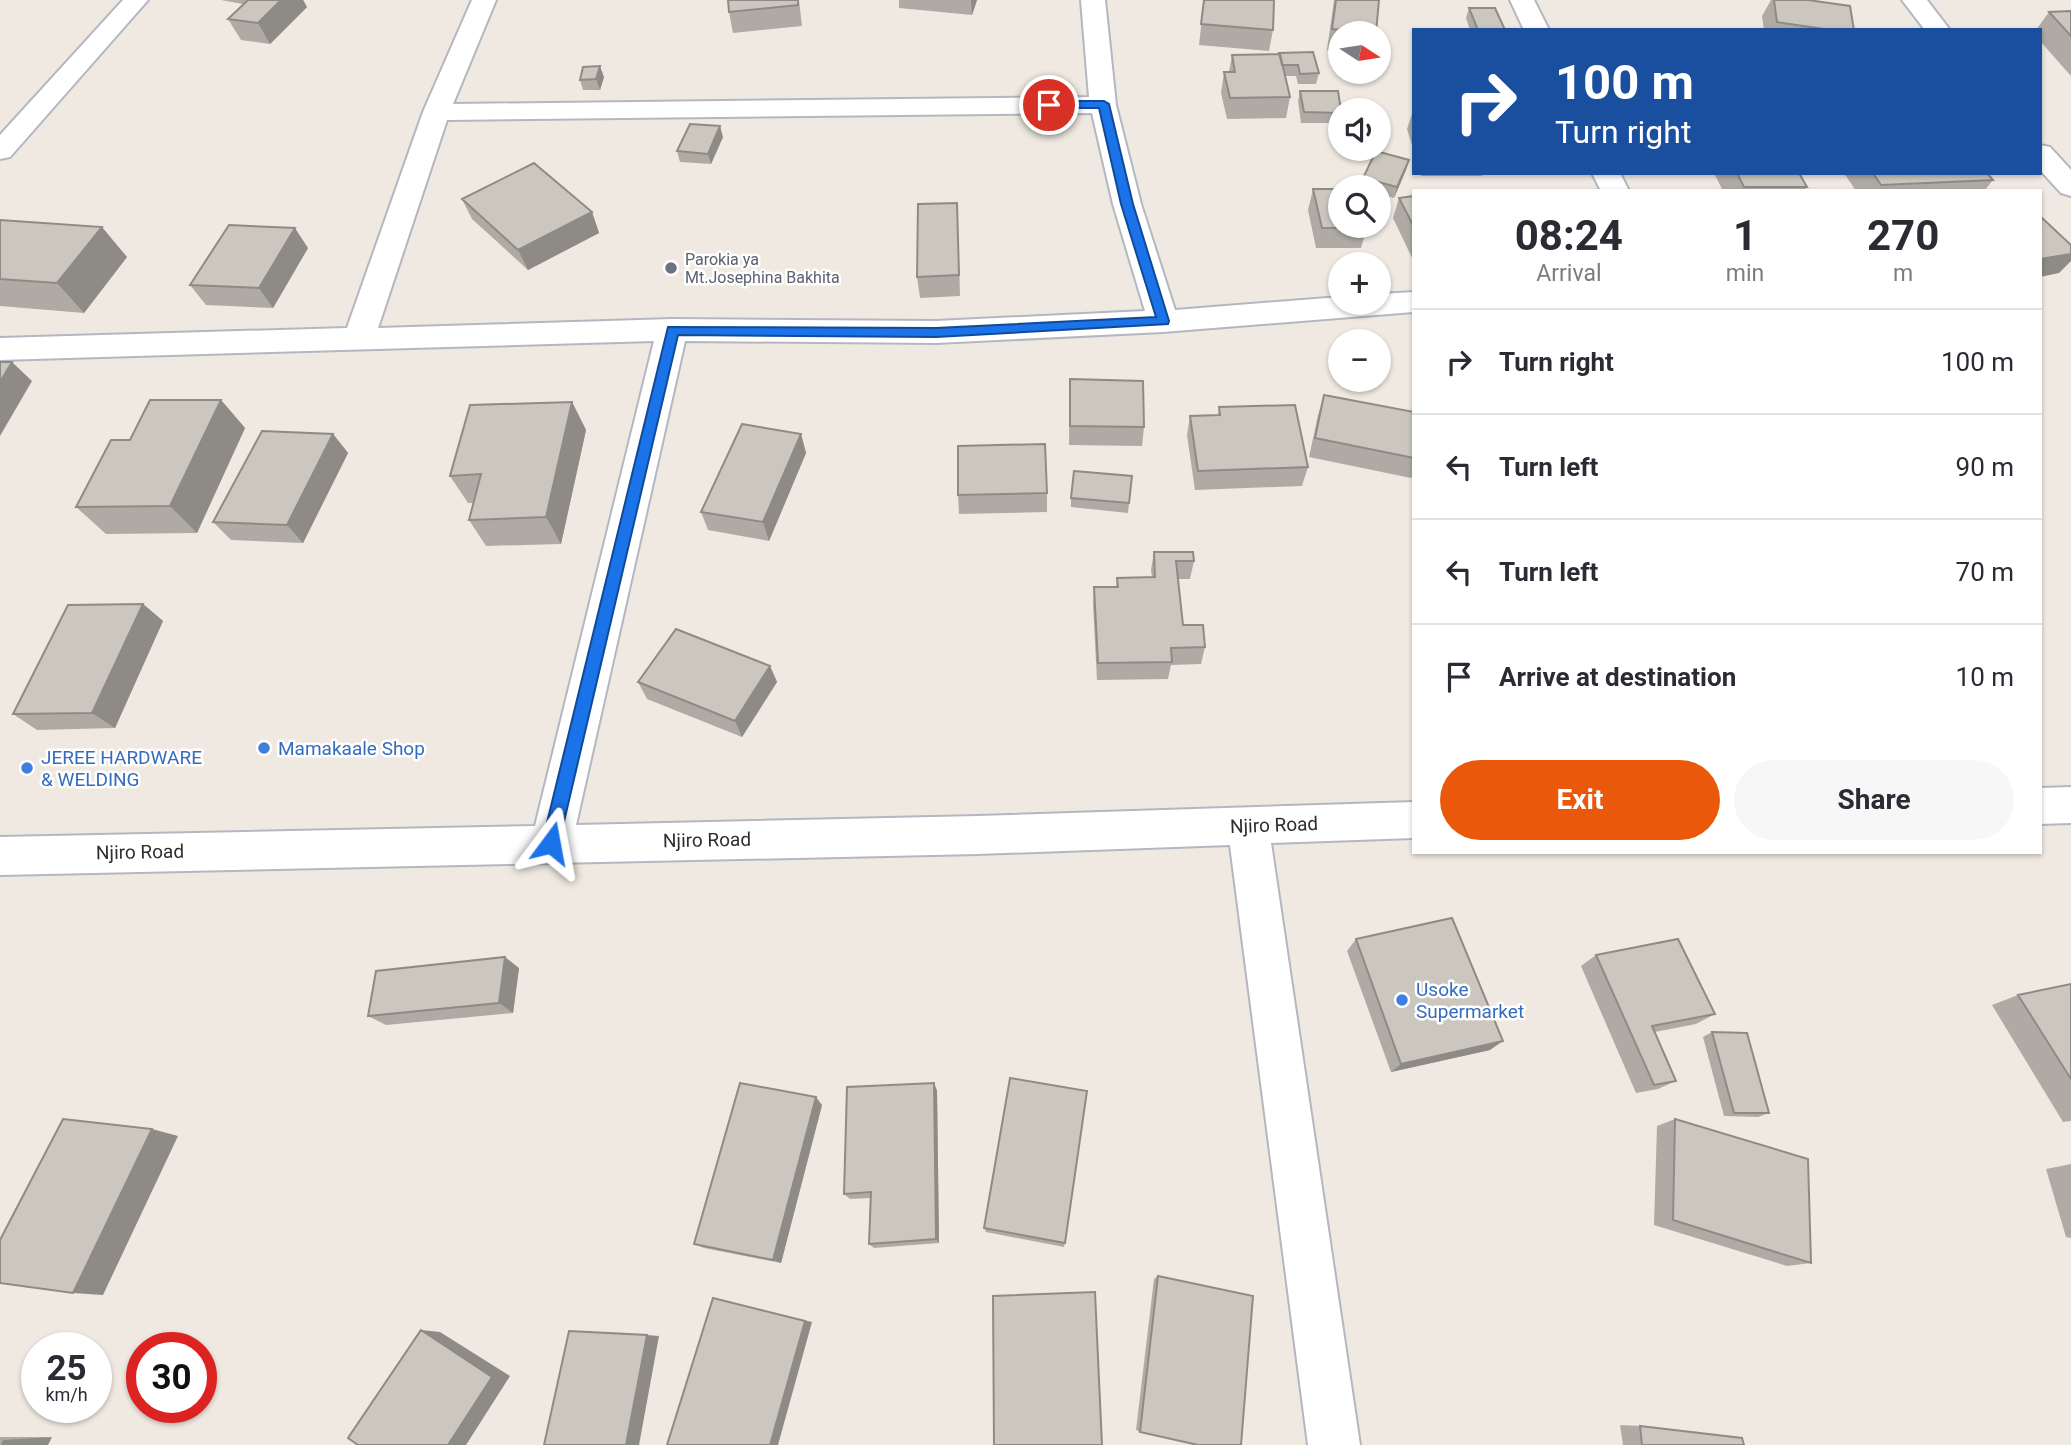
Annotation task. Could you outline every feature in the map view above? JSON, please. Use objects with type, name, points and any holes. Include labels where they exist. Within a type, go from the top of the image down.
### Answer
[{"type":"street","points":[[0,150],[136,0]]},
{"type":"street","points":[[359,337],[436,112],[484,0]]},
{"type":"street","points":[[1093,0],[1104,104],[1127,204],[1163,321]]},
{"type":"street","points":[[1530,16],[1550,0]]},
{"type":"street","points":[[1914,0],[1936,28]]},
{"type":"street","points":[[436,112],[685,112],[940,105],[1104,104]]},
{"type":"street","points":[[2042,155],[2071,187]]},
{"type":"street","points":[[0,349],[672,330],[936,332],[1163,321],[1412,302]]},
{"type":"street","points":[[551,843],[672,330]]},
{"type":"street","points":[[2042,806],[2071,805]]},
{"type":"street","name":"Njiro Road","points":[[0,856],[978,835],[1412,820]]},
{"type":"street","points":[[1248,825],[1334,1445]]},
{"type":"building","points":[[248,0],[281,0],[258,23],[228,19]]},
{"type":"building","points":[[728,0],[798,0],[798,5],[729,12]]},
{"type":"building","points":[[1204,0],[1274,0],[1273,30],[1201,24]]},
{"type":"building","points":[[1336,0],[1379,0],[1377,21],[1333,21]]},
{"type":"building","points":[[1774,0],[1808,0],[1850,6],[1854,28],[1818,28],[1777,22]]},
{"type":"building","points":[[1469,8],[1495,8],[1504,28],[1477,28]]},
{"type":"building","points":[[2071,11],[2071,36],[2049,12]]},
{"type":"building","points":[[1313,52],[1319,73],[1300,74],[1298,65],[1282,65],[1279,53]]},
{"type":"building","points":[[1280,54],[1290,97],[1230,98],[1224,72],[1235,72],[1232,55]]},
{"type":"building","points":[[600,66],[596,79],[580,80],[583,67]]},
{"type":"building","points":[[1300,91],[1338,91],[1339,98],[1328,98],[1328,113],[1304,112]]},
{"type":"building","points":[[690,124],[720,126],[708,154],[677,151]]},
{"type":"building","points":[[1391,155],[1409,160],[1397,187],[1391,185],[1391,175],[1364,175],[1371,161],[1391,161]]},
{"type":"building","points":[[534,163],[592,212],[518,250],[462,199]]},
{"type":"building","points":[[1738,175],[1800,175],[1807,187],[1744,187]]},
{"type":"building","points":[[1874,175],[1989,175],[1993,180],[1881,185]]},
{"type":"building","points":[[1313,189],[1328,189],[1328,228],[1322,228]]},
{"type":"building","points":[[1412,196],[1412,223],[1399,198]]},
{"type":"building","points":[[957,203],[959,275],[917,277],[918,204]]},
{"type":"building","points":[[2042,218],[2071,245],[2071,254],[2042,259]]},
{"type":"building","points":[[0,220],[102,227],[57,283],[0,279]]},
{"type":"building","points":[[229,225],[295,228],[259,288],[190,285]]},
{"type":"building","points":[[0,362],[12,362],[0,382]]},
{"type":"building","points":[[1070,379],[1143,381],[1144,427],[1070,426]]},
{"type":"building","points":[[1324,395],[1412,412],[1412,458],[1315,438]]},
{"type":"building","points":[[150,400],[221,400],[170,506],[76,507],[111,440],[130,440]]},
{"type":"building","points":[[572,402],[546,517],[469,520],[481,474],[450,476],[470,405]]},
{"type":"building","points":[[1295,405],[1308,467],[1198,471],[1190,416],[1220,415],[1219,407]]},
{"type":"building","points":[[742,424],[801,434],[763,522],[701,512]]},
{"type":"building","points":[[262,431],[333,434],[287,525],[213,522]]},
{"type":"building","points":[[1045,444],[1047,493],[958,495],[958,446]]},
{"type":"building","points":[[1074,471],[1132,476],[1129,503],[1071,498]]},
{"type":"building","points":[[1154,552],[1193,552],[1194,561],[1176,561],[1183,625],[1203,625],[1205,647],[1171,648],[1172,662],[1098,663],[1094,587],[1118,587],[1117,578],[1155,577]]},
{"type":"building","points":[[143,604],[92,713],[13,714],[68,605]]},
{"type":"building","points":[[676,629],[770,666],[735,721],[638,682]]},
{"type":"building","points":[[1452,918],[1503,1041],[1401,1064],[1356,939]]},
{"type":"building","points":[[1678,939],[1715,1014],[1652,1026],[1676,1081],[1654,1085],[1596,955]]},
{"type":"building","points":[[505,957],[499,1003],[368,1016],[376,971]]},
{"type":"building","points":[[2071,984],[2071,1079],[2018,995]]},
{"type":"building","points":[[1712,1032],[1747,1033],[1769,1113],[1734,1113]]},
{"type":"building","points":[[1010,1078],[1087,1091],[1065,1243],[984,1228]]},
{"type":"building","points":[[740,1083],[816,1097],[773,1260],[694,1244]]},
{"type":"building","points":[[934,1083],[936,1239],[869,1244],[871,1192],[844,1194],[847,1087]]},
{"type":"building","points":[[63,1119],[152,1129],[73,1293],[0,1283],[0,1240]]},
{"type":"building","points":[[1675,1119],[1808,1159],[1811,1263],[1673,1220]]},
{"type":"building","points":[[1158,1276],[1253,1296],[1241,1445],[1198,1445],[1140,1432]]},
{"type":"building","points":[[1095,1292],[1102,1445],[994,1445],[993,1296]]},
{"type":"building","points":[[713,1298],[805,1321],[770,1445],[667,1445]]},
{"type":"building","points":[[421,1330],[492,1377],[448,1445],[358,1445],[348,1438]]},
{"type":"building","points":[[569,1331],[647,1335],[626,1445],[544,1445]]},
{"type":"building","points":[[1640,1426],[1742,1438],[1744,1445],[1642,1445]]},
{"type":"place","name":"Parokia ya Mt.Josephina Bakhita","points":[[671,268]]},
{"type":"place","name":"Mamakaale Shop","points":[[264,748]]},
{"type":"place","name":"JEREE HARDWARE & WELDING","points":[[27,768]]},
{"type":"place","name":"Usoke Supermarket","points":[[1402,1000]]},
{"type":"route","points":[[551,843],[672,330],[936,332],[1163,321],[1127,204],[1104,104],[1049,105]]}]
